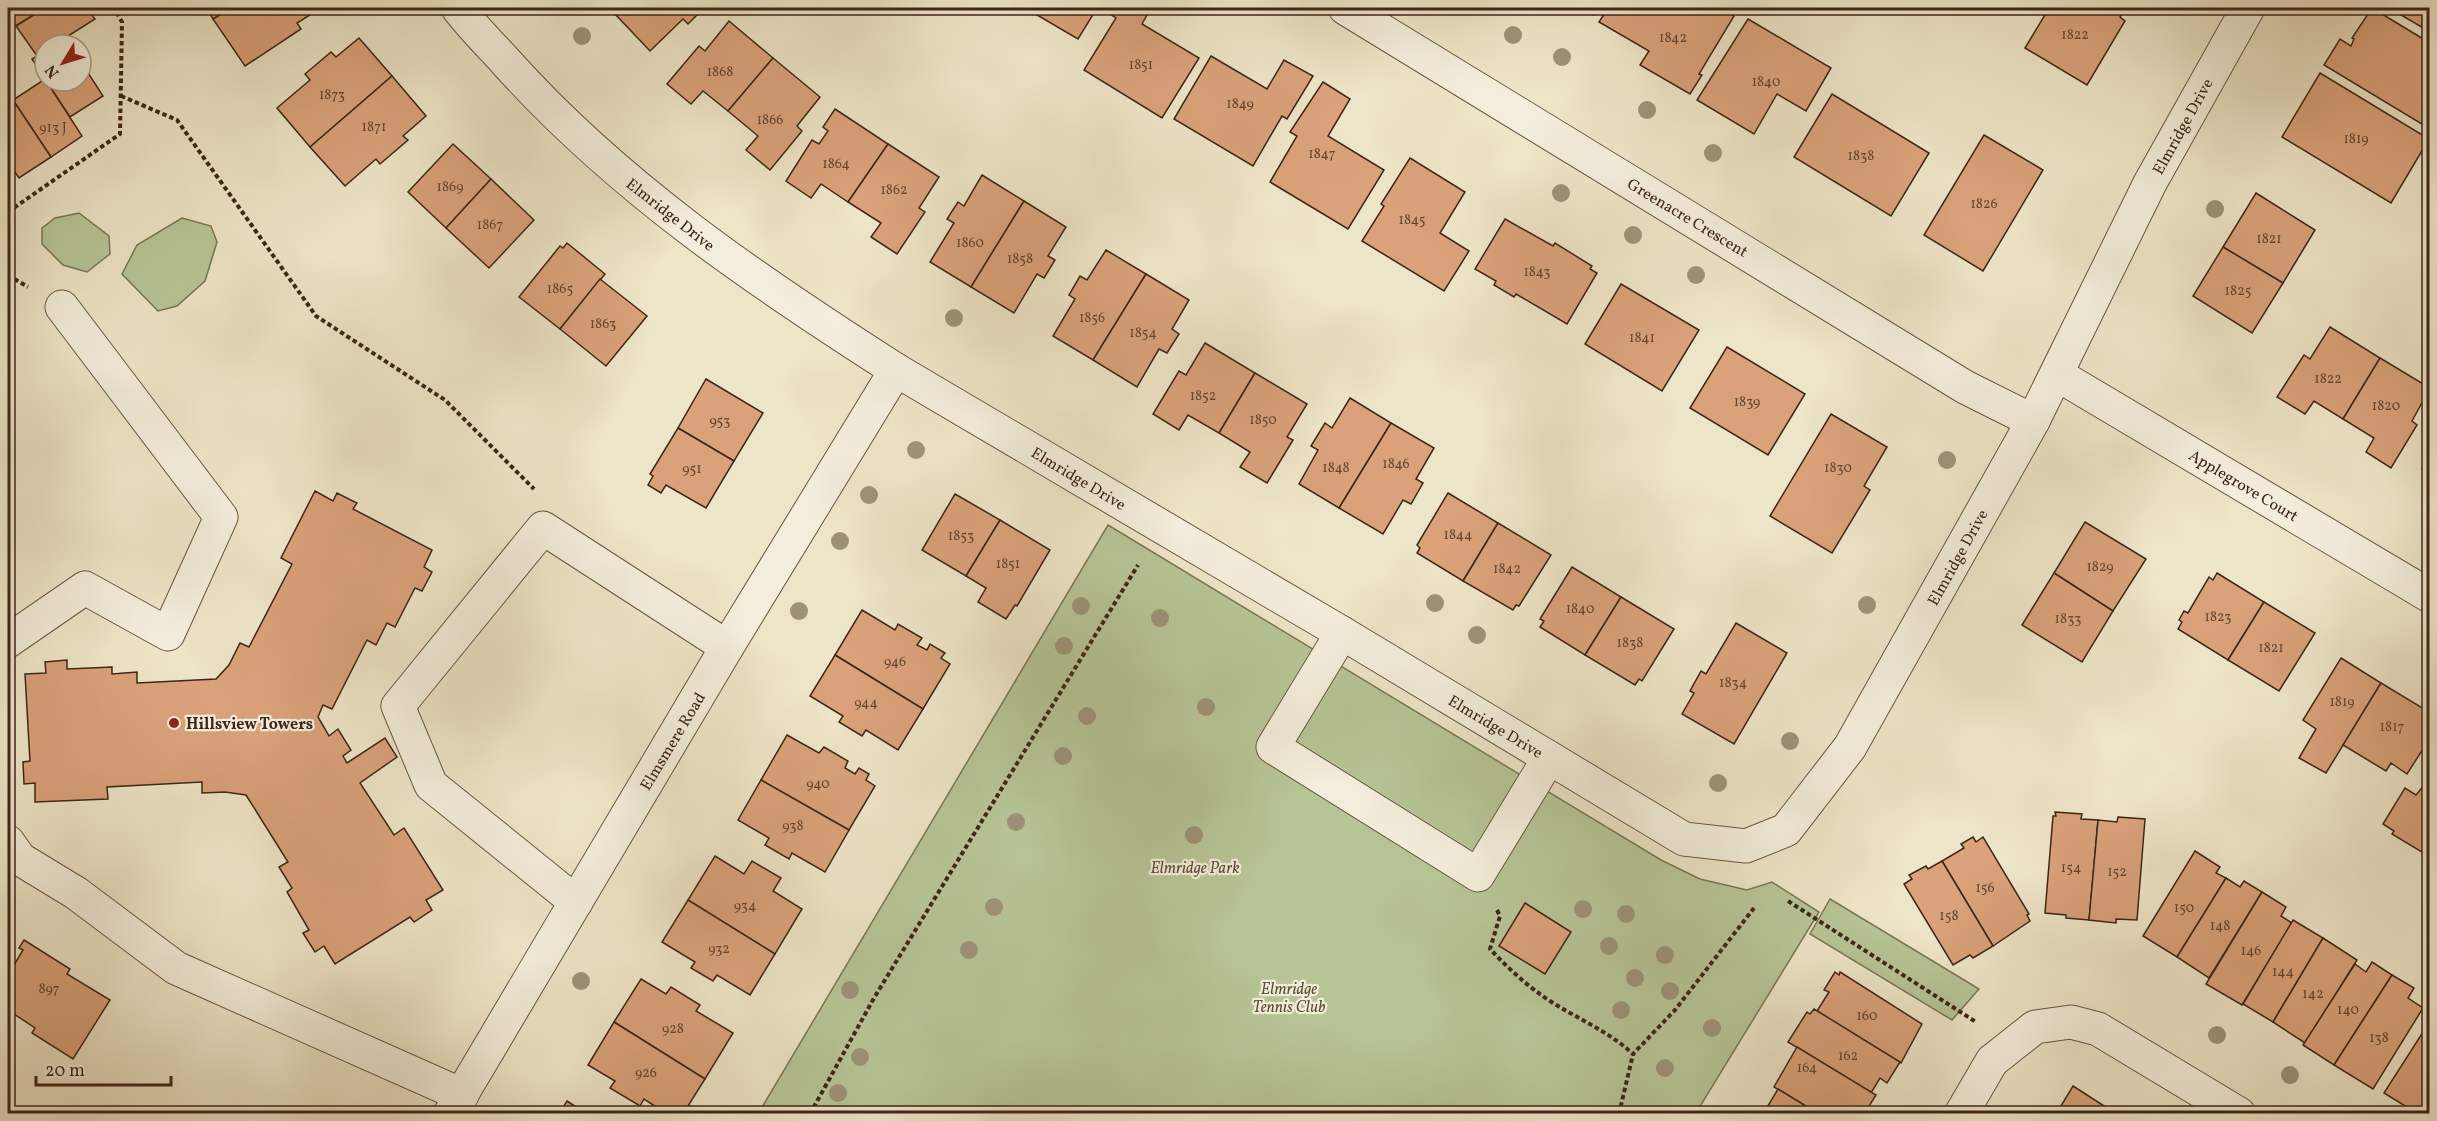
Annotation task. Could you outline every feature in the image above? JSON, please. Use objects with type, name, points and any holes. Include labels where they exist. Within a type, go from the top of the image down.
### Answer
[{"type":"street","name":"Elmridge Drive","points":[[458,8],[542,102],[636,188],[737,265],[896,370],[1342,633],[1684,839],[1746,846],[1786,830],[1850,747],[2058,375],[2151,183],[2248,8]]},
{"type":"street","name":"Greenacre Crescent","points":[[1345,8],[1965,387],[2033,421]]},
{"type":"street","points":[[8,640],[84,588],[168,634],[221,517],[62,307]]},
{"type":"street","name":"Elmsmere Road","points":[[456,1104],[727,647],[896,370]]},
{"type":"street","name":"Applegrove Court","points":[[2058,375],[2430,596]]},
{"type":"street","points":[[576,902],[431,785],[398,706],[543,528],[727,647]]},
{"type":"street","points":[[1342,633],[1273,747],[1478,875],[1549,758]]},
{"type":"street","points":[[8,842],[20,859],[76,892],[176,968],[456,1104]]},
{"type":"street","points":[[1961,1113],[1992,1060],[2035,1026],[2070,1022],[2098,1029],[2239,1113]]},
{"type":"path","points":[[8,212],[120,134],[122,22],[114,8]]},
{"type":"path","points":[[121,96],[177,120],[316,316],[445,399],[534,486],[543,528]]},
{"type":"path","points":[[810,1113],[874,998],[1138,565]]},
{"type":"path","points":[[1478,875],[1500,916],[1490,949],[1513,973],[1549,1001],[1616,1039],[1633,1054]]},
{"type":"path","points":[[1788,901],[2012,1045]]},
{"type":"path","points":[[1619,1113],[1633,1054],[1675,1010],[1754,908]]},
{"type":"green space","points":[[79,213],[109,236],[110,254],[87,272],[63,265],[42,244],[42,228],[55,218]]},
{"type":"green space","points":[[182,218],[211,226],[217,242],[205,281],[177,306],[158,311],[122,274],[137,245]]},
{"type":"green space","name":"Elmridge Park","points":[[1108,525],[1661,860],[1700,879],[1747,890],[1772,882],[1819,912],[1696,1113],[758,1114]]},
{"type":"green space","points":[[1830,899],[1979,989],[1952,1020],[1810,934]]},
{"type":"building","points":[[8,8],[45,8],[12,28],[8,21]]},
{"type":"building","points":[[45,8],[87,8],[95,19],[73,33],[33,33],[33,50],[16,26]]},
{"type":"building","points":[[206,8],[231,8],[213,19]]},
{"type":"building","points":[[231,8],[321,8],[297,23],[301,29],[245,66],[213,19]]},
{"type":"building","points":[[609,8],[625,8],[616,15]]},
{"type":"building","points":[[625,8],[700,8],[702,10],[688,24],[683,19],[650,51],[616,15]]},
{"type":"building","points":[[1025,8],[1097,8],[1078,39]]},
{"type":"building","points":[[1114,8],[1151,8],[1142,24],[1199,58],[1162,118],[1084,70],[1116,18],[1110,14]]},
{"type":"building","points":[[1581,8],[1598,8],[1594,15]]},
{"type":"building","points":[[1608,8],[1720,8],[1734,16],[1699,74],[1702,75],[1690,94],[1640,65],[1649,51],[1599,22]]},
{"type":"building","points":[[2049,8],[2126,8],[2120,17],[2125,21],[2087,85],[2025,48]]},
{"type":"building","points":[[2372,8],[2430,43],[2430,129],[2324,65],[2340,39],[2351,46],[2354,39],[2352,38]]},
{"type":"building","points":[[2389,8],[2430,8],[2430,32]]},
{"type":"building","points":[[1748,19],[1831,68],[1806,111],[1777,94],[1754,134],[1697,100]]},
{"type":"building","points":[[729,21],[773,58],[728,111],[703,91],[691,104],[667,84],[699,46],[705,51]]},
{"type":"building","points":[[359,38],[392,76],[310,147],[277,108],[310,80],[305,74],[331,52],[336,57]]},
{"type":"building","points":[[1211,56],[1267,89],[1284,60],[1313,76],[1287,119],[1282,116],[1253,166],[1174,119]]},
{"type":"building","points":[[773,58],[820,97],[797,126],[802,131],[770,170],[746,150],[758,136],[728,111]]},
{"type":"building","points":[[2320,73],[2429,139],[2391,203],[2282,137]]},
{"type":"building","points":[[392,76],[426,116],[403,136],[408,140],[380,164],[376,159],[345,186],[310,147]]},
{"type":"building","points":[[93,81],[103,96],[70,117],[54,93],[93,93]]},
{"type":"building","points":[[1323,82],[1350,99],[1328,136],[1384,170],[1348,229],[1270,182],[1297,136],[1290,132]]},
{"type":"building","points":[[33,87],[33,93],[54,93],[82,136],[51,157],[13,100]]},
{"type":"building","points":[[1832,94],[1929,153],[1891,216],[1794,157]]},
{"type":"building","points":[[13,100],[51,157],[19,178],[8,162],[8,104]]},
{"type":"building","points":[[835,109],[888,144],[848,202],[821,184],[811,198],[786,181],[812,140],[819,144],[828,131],[823,127]]},
{"type":"building","points":[[1984,135],[2043,170],[1983,271],[1924,235]]},
{"type":"building","points":[[453,144],[491,179],[446,228],[408,192]]},
{"type":"building","points":[[888,144],[939,177],[919,208],[925,212],[897,254],[871,237],[881,223],[848,202]]},
{"type":"building","points":[[1410,158],[1465,192],[1440,233],[1469,251],[1444,291],[1362,241],[1384,206],[1381,204]]},
{"type":"building","points":[[982,175],[1024,201],[971,287],[930,262],[954,223],[947,219],[958,202],[964,206]]},
{"type":"building","points":[[491,179],[534,220],[489,268],[446,228]]},
{"type":"building","points":[[2256,193],[2315,230],[2283,283],[2223,247]]},
{"type":"building","points":[[1024,201],[1066,227],[1048,256],[1055,260],[1044,278],[1037,274],[1014,313],[971,287]]},
{"type":"building","points":[[1505,219],[1553,246],[1555,243],[1592,266],[1590,269],[1597,273],[1567,324],[1516,294],[1514,297],[1494,285],[1496,281],[1475,269]]},
{"type":"building","points":[[567,243],[605,274],[560,329],[519,297],[560,246],[563,248]]},
{"type":"building","points":[[2223,247],[2283,283],[2252,333],[2193,296]]},
{"type":"building","points":[[1106,250],[1146,274],[1093,360],[1053,336],[1075,299],[1069,295],[1080,276],[1087,280]]},
{"type":"building","points":[[1146,274],[1189,300],[1172,329],[1179,334],[1167,353],[1159,349],[1137,387],[1093,360]]},
{"type":"building","points":[[600,279],[647,316],[606,366],[560,329]]},
{"type":"building","points":[[1621,284],[1699,330],[1662,391],[1585,344]]},
{"type":"building","points":[[2330,327],[2380,358],[2343,419],[2314,401],[2305,414],[2277,397],[2304,355],[2310,359]]},
{"type":"building","points":[[1205,343],[1255,373],[1219,433],[1188,415],[1179,430],[1153,414],[1179,371],[1186,375]]},
{"type":"building","points":[[1727,347],[1805,394],[1768,455],[1690,408]]},
{"type":"building","points":[[2380,358],[2430,388],[2412,421],[2417,425],[2391,468],[2366,452],[2374,438],[2343,419]]},
{"type":"building","points":[[1255,373],[1307,404],[1287,437],[1293,440],[1267,483],[1240,467],[1250,452],[1219,433]]},
{"type":"building","points":[[706,379],[763,413],[734,461],[678,428]]},
{"type":"building","points":[[1350,398],[1391,423],[1339,508],[1299,484],[1318,450],[1311,446],[1325,423],[1332,428]]},
{"type":"building","points":[[1831,414],[1887,447],[1864,486],[1870,490],[1832,553],[1770,516]]},
{"type":"building","points":[[1391,423],[1434,448],[1416,479],[1423,483],[1411,504],[1403,500],[1383,534],[1339,508]]},
{"type":"building","points":[[678,428],[734,461],[706,508],[666,485],[661,493],[648,485],[653,476],[650,474]]},
{"type":"building","points":[[2430,457],[2430,473],[2422,469]]},
{"type":"building","name":"Hillsview Towers","points":[[315,491],[333,501],[337,493],[357,503],[353,509],[432,550],[424,567],[432,572],[422,591],[415,588],[395,627],[387,623],[376,645],[367,640],[332,709],[323,705],[318,717],[329,736],[338,729],[351,750],[343,756],[347,763],[385,738],[397,757],[360,783],[394,835],[404,828],[443,890],[426,900],[432,910],[414,922],[410,917],[335,964],[324,946],[315,952],[303,933],[309,930],[287,892],[292,888],[279,867],[288,862],[246,795],[225,792],[202,793],[202,782],[107,787],[108,799],[35,802],[35,783],[24,784],[23,762],[30,761],[25,674],[46,673],[45,662],[67,660],[67,669],[112,667],[112,674],[137,672],[137,683],[216,679],[229,665],[240,643],[249,647],[292,564],[281,558]]},
{"type":"building","points":[[1448,493],[1498,523],[1463,581],[1417,553],[1420,548],[1417,545]]},
{"type":"building","points":[[955,494],[1000,520],[966,576],[922,550]]},
{"type":"building","points":[[1000,520],[1050,550],[1017,606],[1015,605],[1006,619],[978,602],[986,588],[966,576]]},
{"type":"building","points":[[2085,522],[2146,559],[2113,611],[2054,573]]},
{"type":"building","points":[[1498,523],[1551,555],[1519,606],[1516,605],[1513,610],[1463,581]]},
{"type":"building","points":[[1572,567],[1621,597],[1585,655],[1540,627],[1544,621],[1540,619]]},
{"type":"building","points":[[2054,573],[2113,611],[2082,662],[2022,625]]},
{"type":"building","points":[[2217,573],[2264,602],[2228,660],[2178,629],[2182,622],[2179,620],[2184,611],[2188,613],[2209,577],[2213,580]]},
{"type":"building","points":[[1621,597],[1674,629],[1642,681],[1639,679],[1635,685],[1585,655]]},
{"type":"building","points":[[2264,602],[2315,633],[2279,691],[2228,660]]},
{"type":"building","points":[[862,610],[895,630],[898,624],[922,638],[917,645],[927,650],[930,644],[945,653],[941,658],[950,664],[923,709],[835,655]]},
{"type":"building","points":[[1736,623],[1787,653],[1734,744],[1682,714],[1694,693],[1690,691],[1701,671],[1706,674]]},
{"type":"building","points":[[835,655],[923,709],[898,750],[866,730],[862,736],[839,722],[843,716],[810,696]]},
{"type":"building","points":[[2341,658],[2381,683],[2326,773],[2299,758],[2316,729],[2303,720]]},
{"type":"building","points":[[2381,683],[2430,715],[2430,738],[2407,774],[2391,763],[2386,771],[2343,745]]},
{"type":"building","points":[[787,735],[819,753],[824,747],[848,761],[845,768],[855,774],[859,768],[869,774],[866,780],[875,786],[849,830],[761,780]]},
{"type":"building","points":[[2430,778],[2430,857],[2392,834],[2394,831],[2383,824],[2405,788],[2416,795]]},
{"type":"building","points":[[761,780],[849,830],[825,872],[792,853],[789,859],[765,845],[769,838],[738,820]]},
{"type":"building","points":[[2055,812],[2082,814],[2081,819],[2098,820],[2089,920],[2045,913]]},
{"type":"building","points":[[2118,817],[2145,819],[2137,920],[2116,919],[2116,923],[2089,920],[2098,820],[2117,822]]},
{"type":"building","points":[[1973,837],[1976,842],[1983,837],[2029,914],[2027,915],[2030,921],[1993,946],[1942,861],[1964,848],[1961,844]]},
{"type":"building","points":[[2195,851],[2220,867],[2216,873],[2226,878],[2177,957],[2143,936]]},
{"type":"building","points":[[715,856],[744,874],[752,861],[781,878],[773,891],[802,909],[775,954],[688,900]]},
{"type":"building","points":[[1942,861],[1993,946],[1973,958],[1970,955],[1953,965],[1904,884],[1912,879],[1909,875],[1926,866],[1928,869]]},
{"type":"building","points":[[2226,878],[2240,887],[2244,881],[2262,892],[2209,978],[2177,957]]},
{"type":"building","points":[[2262,892],[2286,907],[2281,916],[2292,923],[2242,1005],[2206,984]]},
{"type":"building","points":[[688,900],[775,954],[750,995],[717,975],[713,981],[691,968],[695,962],[662,942]]},
{"type":"building","points":[[1525,903],[1571,932],[1545,974],[1499,946]]},
{"type":"building","points":[[2293,920],[2323,938],[2273,1022],[2243,1004]]},
{"type":"building","points":[[2323,938],[2357,960],[2305,1043],[2273,1022]]},
{"type":"building","points":[[24,940],[70,969],[67,974],[110,1000],[73,1059],[32,1033],[35,1028],[8,1010],[8,975],[23,950],[19,948]]},
{"type":"building","points":[[2372,962],[2392,975],[2334,1065],[2303,1045],[2355,964],[2366,972]]},
{"type":"building","points":[[1835,972],[1839,975],[1840,972],[1922,1024],[1901,1063],[1817,1011],[1829,992],[1824,990]]},
{"type":"building","points":[[2392,975],[2414,988],[2408,998],[2423,1008],[2373,1089],[2334,1065]]},
{"type":"building","points":[[641,979],[666,994],[671,987],[700,1005],[696,1011],[733,1033],[705,1079],[614,1022]]},
{"type":"building","points":[[1814,1009],[1900,1062],[1887,1083],[1880,1078],[1871,1093],[1788,1042],[1807,1012],[1810,1014]]},
{"type":"building","points":[[2430,1021],[2430,1106],[2425,1114],[2418,1114],[2384,1093]]},
{"type":"building","points":[[614,1022],[705,1079],[683,1114],[667,1114],[644,1099],[640,1106],[610,1088],[615,1081],[588,1065]]},
{"type":"building","points":[[1797,1047],[1876,1095],[1866,1111],[1870,1114],[1819,1114],[1774,1087]]},
{"type":"building","points":[[2073,1086],[2112,1111],[2110,1114],[2056,1114]]},
{"type":"building","points":[[1778,1089],[1819,1114],[1763,1114]]},
{"type":"building","points":[[567,1101],[587,1114],[559,1114]]},
{"type":"place","name":"Hillsview Towers","points":[[174,723]]},
{"type":"park label","name":"Elmridge Tennis Club","points":[[1289,997]]}]
